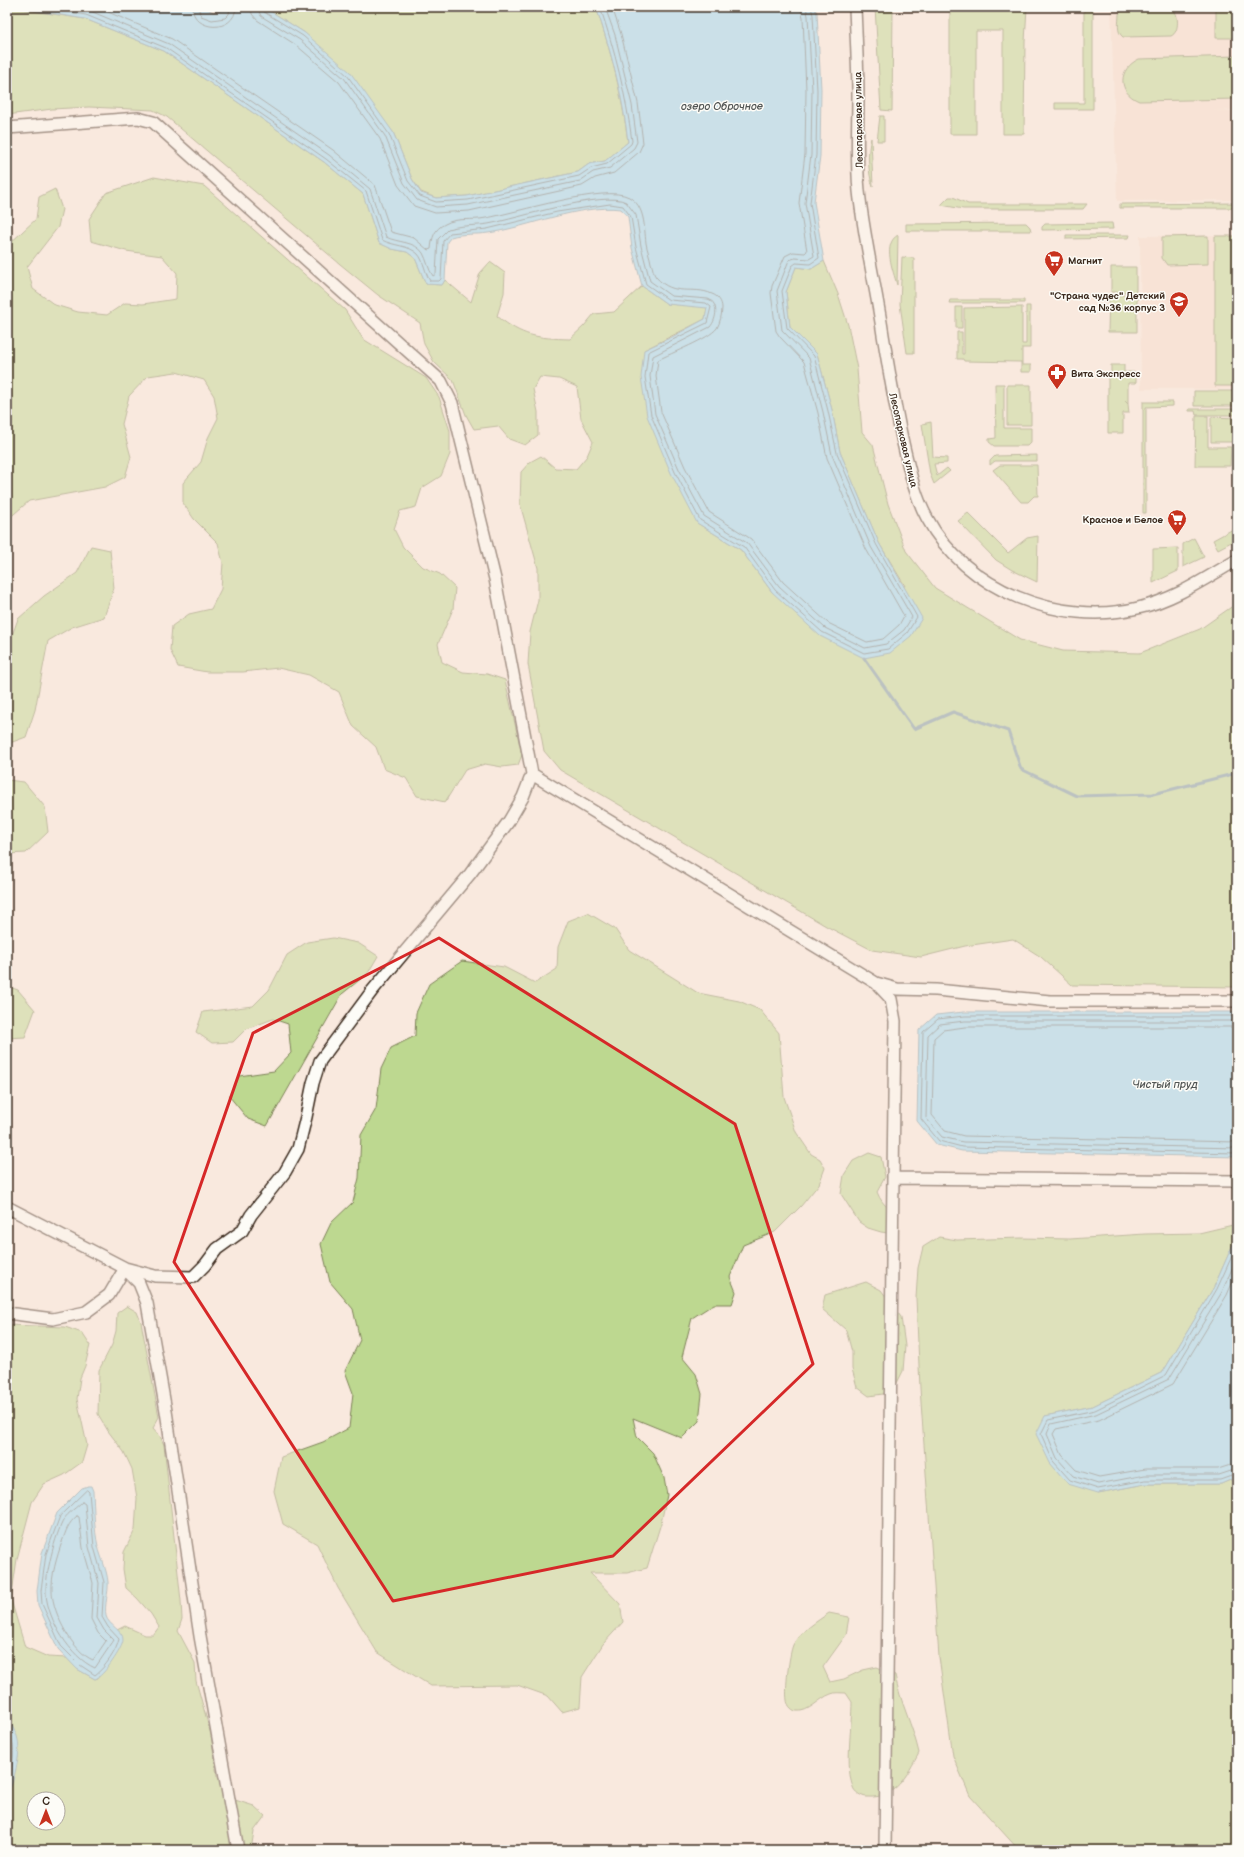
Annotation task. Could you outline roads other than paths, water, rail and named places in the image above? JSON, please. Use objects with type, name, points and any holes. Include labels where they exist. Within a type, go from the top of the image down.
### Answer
[{"type":"street","name":"Лесопарковая улица","points":[[855,7],[858,94],[857,153],[859,192],[863,219],[890,376],[909,471],[926,517],[940,539],[975,573],[997,587],[1027,600],[1058,610],[1084,613],[1112,612],[1139,608],[1183,590],[1237,560]]},
{"type":"street","points":[[7,128],[138,118],[153,122],[441,381],[452,403],[494,579],[532,774],[523,797],[505,827],[470,874],[372,991],[320,1061],[313,1083],[298,1149],[285,1172],[250,1215],[242,1230],[217,1249],[205,1265],[193,1277],[155,1276],[124,1268],[7,1207]]},
{"type":"street","points":[[532,774],[876,983],[891,999],[895,1021],[885,1850]]},
{"type":"street","points":[[876,983],[897,988],[950,991],[1050,1001],[1237,1001]]},
{"type":"street","points":[[893,1178],[1237,1181]]},
{"type":"street","points":[[7,1312],[53,1319],[86,1312],[109,1295],[124,1268]]},
{"type":"street","points":[[124,1268],[139,1283],[147,1303],[166,1411],[200,1636],[238,1850]]},
{"type":"water","name":"озеро Оброчное","points":[[13,7],[204,7],[213,12],[220,11],[222,7],[264,7],[305,33],[350,72],[393,132],[412,179],[421,193],[436,198],[467,196],[578,172],[589,164],[605,161],[628,142],[616,74],[596,7],[814,7],[817,13],[821,89],[820,156],[814,202],[824,261],[811,269],[796,267],[786,292],[790,327],[817,354],[832,410],[840,452],[879,543],[922,618],[911,636],[890,653],[864,658],[820,636],[772,592],[741,550],[697,523],[671,473],[647,416],[641,377],[644,350],[705,319],[707,308],[667,304],[642,286],[632,248],[628,217],[621,209],[605,208],[588,210],[504,230],[451,237],[447,242],[445,280],[442,285],[426,284],[415,258],[407,252],[392,249],[379,243],[363,194],[324,162],[164,51],[85,19]]},
{"type":"water","name":"Чистый пруд","points":[[964,1012],[1237,1012],[1237,1157],[962,1151],[937,1145],[917,1121],[919,1030],[936,1015]]},
{"type":"water","points":[[1237,1235],[1237,1477],[1221,1484],[1145,1484],[1098,1493],[1068,1484],[1050,1463],[1036,1434],[1045,1416],[1093,1406],[1163,1372],[1214,1287]]},
{"type":"water","points":[[91,1486],[93,1491],[94,1519],[97,1539],[107,1578],[108,1586],[106,1616],[123,1637],[120,1649],[112,1662],[103,1673],[95,1679],[77,1669],[58,1649],[38,1605],[37,1591],[42,1553],[57,1513],[82,1488]]},
{"type":"water","points":[[7,1715],[17,1736],[19,1752],[7,1801]]},
{"type":"waterway","points":[[864,658],[914,729],[953,712],[1008,731],[1021,769],[1077,796],[1153,794],[1237,773]]},
{"type":"place","name":"Магнит","points":[[1054,277]]},
{"type":"place","name":"\"Страна чудес\" Детский сад №36 корпус 3","points":[[1179,318]]},
{"type":"place","name":"Вита Экспресс","points":[[1057,390]]},
{"type":"place","name":"Красное и Белое","points":[[1177,536]]}]
